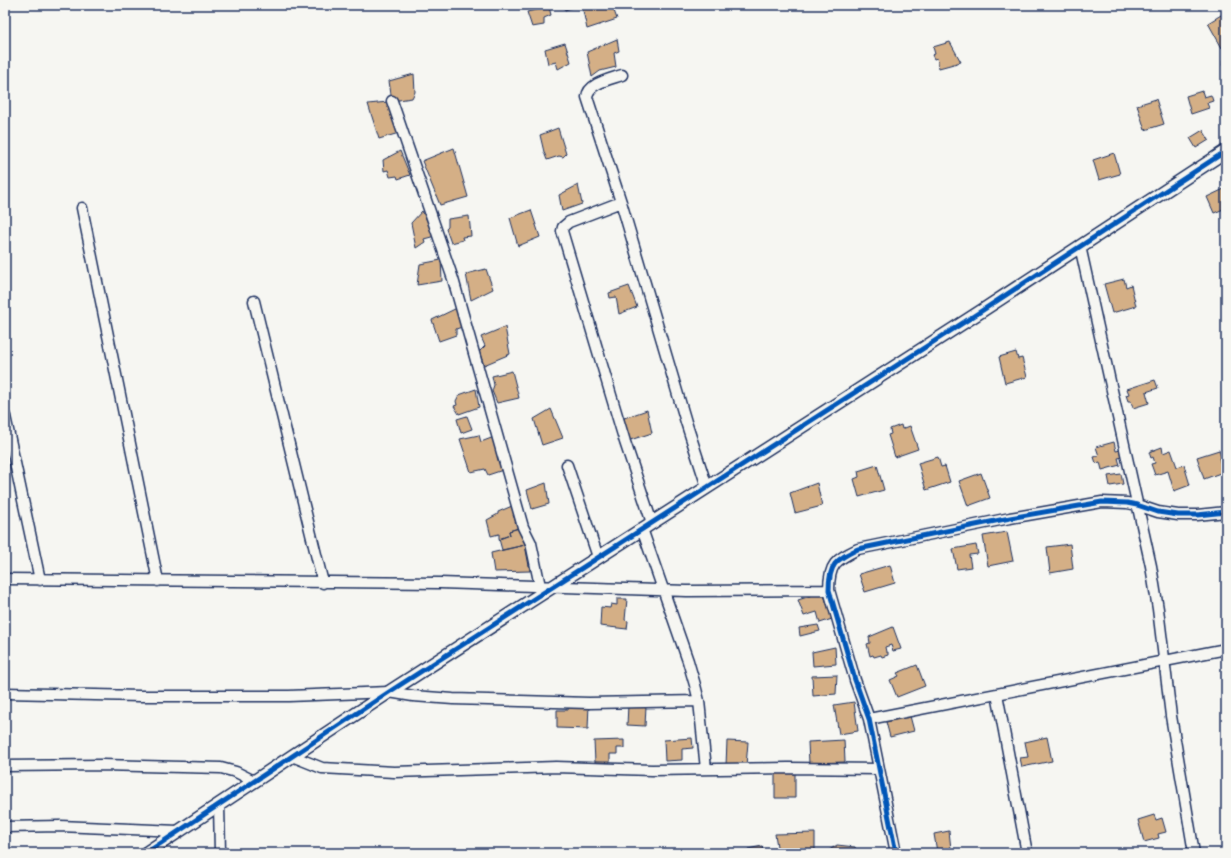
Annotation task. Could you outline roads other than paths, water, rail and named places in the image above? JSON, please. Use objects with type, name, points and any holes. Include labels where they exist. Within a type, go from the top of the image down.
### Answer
[{"type":"street","points":[[622,75],[592,86],[587,92],[587,97],[621,202],[686,422],[707,487]]},
{"type":"street","points":[[392,101],[453,279],[523,526],[531,543],[540,586]]},
{"type":"street","points":[[146,853],[389,692],[1226,151]]},
{"type":"street","points":[[621,202],[569,222],[563,226],[562,231],[625,442],[664,590],[688,661],[699,701],[706,769]]},
{"type":"street","points":[[82,208],[158,581]]},
{"type":"street","points":[[1080,246],[1151,566],[1158,609],[1171,716],[1194,853]]},
{"type":"street","points":[[254,300],[323,583]]},
{"type":"street","points":[[5,416],[40,580]]},
{"type":"street","points":[[567,465],[598,558]]},
{"type":"street","points":[[896,853],[869,719],[853,672],[829,590],[829,575],[834,565],[841,558],[858,550],[1010,518],[1102,502],[1137,504],[1158,512],[1178,515],[1226,512]]},
{"type":"street","points":[[5,579],[440,583],[664,590],[829,590]]},
{"type":"street","points":[[869,719],[1226,649]]},
{"type":"street","points":[[5,693],[140,696],[289,696],[389,692],[413,696],[453,699],[589,702],[699,701]]},
{"type":"street","points":[[998,694],[1027,853]]},
{"type":"street","points":[[292,756],[322,768],[394,772],[556,767],[652,770],[788,768],[879,769]]},
{"type":"street","points":[[5,766],[102,765],[221,768],[236,772],[254,781]]},
{"type":"street","points":[[219,804],[220,853]]},
{"type":"street","points":[[5,827],[60,826],[178,831]]}]
